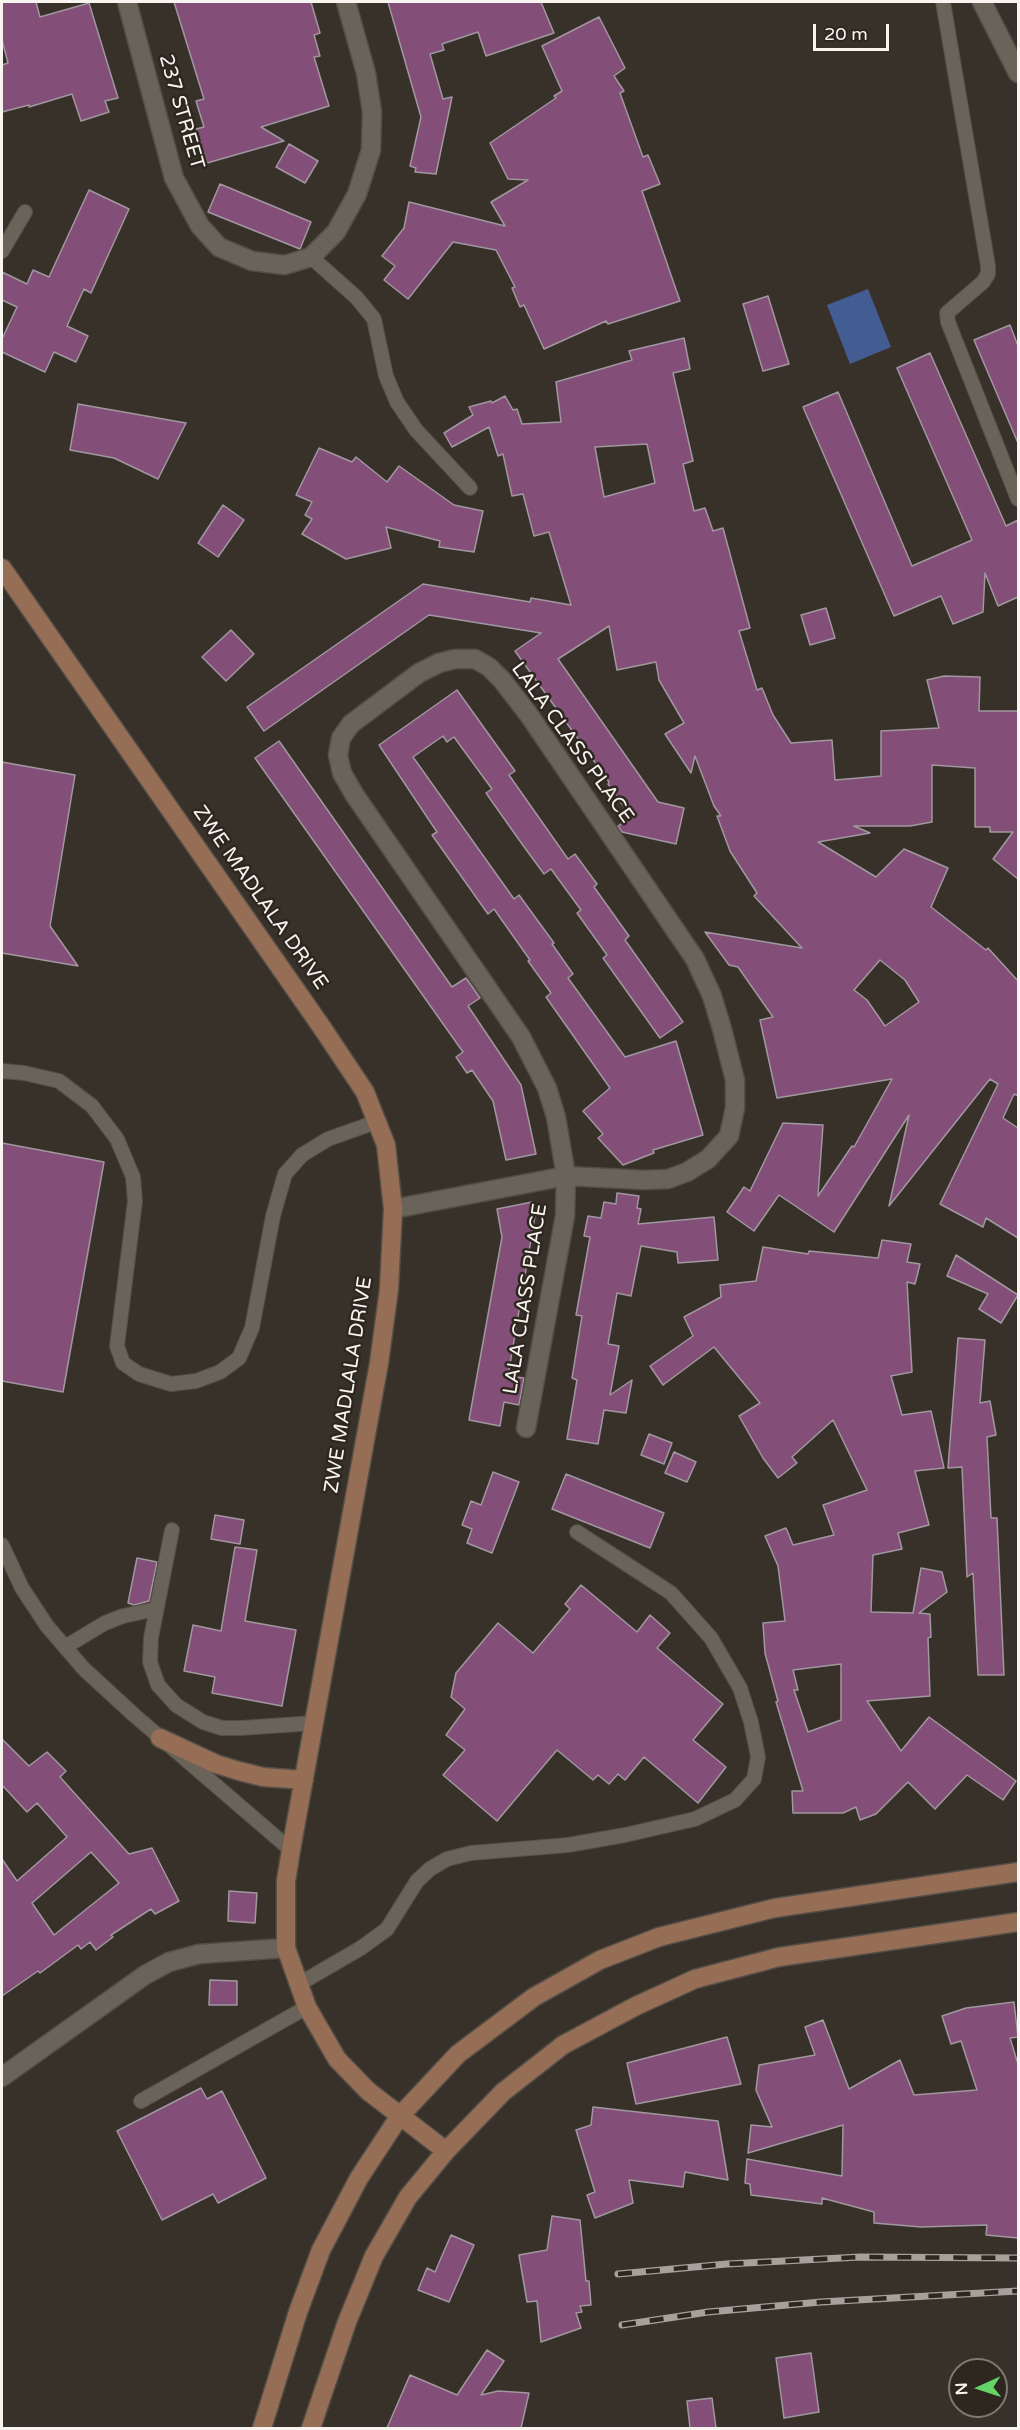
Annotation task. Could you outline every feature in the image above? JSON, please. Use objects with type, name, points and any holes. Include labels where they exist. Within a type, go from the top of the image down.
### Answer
[{"type":"street","name":"237 STREET","points":[[127,2],[174,178],[200,226],[219,247],[252,261],[285,265],[311,256],[336,232],[357,195],[370,150],[372,112],[366,73],[346,2]]},
{"type":"street","points":[[982,2],[1018,73]]},
{"type":"street","name":"ZWE MADLALA DRIVE","points":[[2,568],[365,1092],[386,1145],[393,1209],[389,1289],[379,1363],[286,1881],[286,1948],[307,2007],[337,2059],[368,2091],[446,2151]]},
{"type":"street","name":"LALA CLASS PLACE","points":[[393,1209],[566,1176],[668,1179],[687,1172],[708,1159],[729,1136],[735,1108],[735,1080],[712,996],[695,959],[529,715],[502,680],[489,667],[475,659],[456,659],[439,663],[419,673],[351,724],[341,738],[338,755],[342,773],[361,804],[521,1037],[537,1064],[556,1117],[566,1176],[565,1216],[526,1428]]},
{"type":"street","points":[[160,1738],[239,1772],[263,1777],[304,1780]]},
{"type":"street","points":[[262,2428],[298,2312],[321,2250],[359,2178],[399,2116],[458,2054],[534,1997],[600,1960],[649,1941],[775,1908],[1018,1872]]},
{"type":"street","points":[[311,2428],[347,2322],[374,2256],[408,2197],[446,2151],[503,2092],[563,2045],[636,2006],[695,1980],[779,1957],[1018,1922]]},
{"type":"street","points":[[2,2076],[145,1975],[168,1962],[199,1954],[286,1948]]},
{"type":"lane","points":[[943,2],[988,266],[988,274],[983,282],[947,313],[948,322],[1018,499]]},
{"type":"lane","points":[[2,251],[25,212]]},
{"type":"lane","points":[[311,256],[357,298],[374,319],[386,376],[397,402],[416,430],[470,488]]},
{"type":"lane","points":[[2,1071],[24,1073],[58,1082],[92,1106],[117,1139],[133,1177],[135,1201],[117,1346],[123,1363],[139,1374],[171,1384],[196,1381],[220,1372],[238,1358],[252,1328],[273,1216],[285,1174],[302,1155],[328,1139],[376,1122]]},
{"type":"lane","points":[[172,1530],[151,1638],[150,1662],[158,1685],[176,1705],[203,1722],[222,1728],[314,1723]]},
{"type":"lane","points":[[299,1984],[361,1948],[387,1929],[417,1881],[430,1869],[447,1860],[471,1853],[568,1845],[694,1819],[735,1800],[754,1779],[758,1757],[751,1722],[740,1688],[711,1638],[671,1593],[577,1532]]},
{"type":"lane","points":[[2,1545],[22,1588],[47,1626],[84,1669],[160,1738],[291,1850]]},
{"type":"lane","points":[[65,1647],[123,1616],[156,1609]]},
{"type":"lane","points":[[141,2101],[307,2007]]},
{"type":"water","points":[[868,289],[891,347],[850,364],[827,305]]},
{"type":"building","points":[[2,2],[36,2],[40,17],[89,3],[118,98],[105,101],[109,112],[81,121],[72,94],[29,107],[29,105],[2,112],[2,65],[8,63],[2,40]]},
{"type":"building","points":[[174,2],[311,2],[320,33],[314,35],[320,56],[314,57],[329,106],[261,127],[284,141],[207,163],[196,129],[204,127],[196,101],[204,99]]},
{"type":"building","points":[[388,2],[541,2],[554,33],[486,56],[478,32],[442,44],[444,50],[430,54],[443,99],[452,97],[436,174],[415,172],[416,168],[410,166],[421,117]]},
{"type":"building","points":[[599,17],[625,68],[614,76],[624,91],[620,93],[643,157],[648,155],[660,184],[642,191],[680,301],[608,324],[606,321],[544,349],[524,305],[520,307],[512,288],[515,287],[496,250],[453,242],[408,299],[384,280],[395,266],[382,256],[404,228],[409,202],[505,226],[491,202],[528,180],[508,179],[490,143],[556,98],[554,96],[562,91],[542,46]]},
{"type":"building","points":[[289,144],[318,161],[305,183],[276,167]]},
{"type":"building","points":[[220,184],[311,222],[300,249],[208,212]]},
{"type":"building","points":[[89,190],[129,209],[91,293],[84,289],[67,326],[88,336],[76,362],[54,352],[45,372],[2,352],[2,339],[17,307],[2,300],[2,272],[27,284],[33,270],[49,277]]},
{"type":"building","points":[[768,296],[789,364],[763,371],[743,304]]},
{"type":"building","points":[[1010,325],[1018,346],[1018,443],[974,340]]},
{"type":"building","points":[[684,338],[690,369],[673,373],[693,461],[683,464],[694,511],[705,508],[713,531],[723,528],[750,628],[739,631],[757,690],[762,688],[773,715],[791,743],[832,740],[835,780],[881,776],[881,731],[939,728],[927,680],[944,676],[980,677],[979,711],[1018,711],[1018,879],[993,859],[1013,832],[990,832],[990,827],[975,827],[975,768],[932,765],[932,822],[910,826],[854,826],[870,833],[818,842],[876,877],[904,849],[948,868],[931,907],[986,950],[988,948],[1018,981],[1018,1096],[1014,1094],[1003,1118],[1018,1128],[1018,1238],[986,1218],[983,1227],[940,1204],[998,1084],[990,1079],[889,1206],[909,1115],[834,1232],[779,1195],[754,1231],[727,1212],[744,1187],[750,1191],[783,1123],[823,1125],[818,1196],[852,1146],[854,1147],[892,1079],[777,1098],[760,1020],[773,1017],[738,967],[729,965],[705,932],[802,948],[754,896],[757,893],[730,851],[717,816],[721,816],[714,806],[695,756],[691,773],[665,734],[684,723],[659,680],[656,662],[617,670],[609,626],[558,659],[658,802],[684,808],[676,844],[622,832],[618,826],[631,817],[608,784],[609,782],[515,651],[541,633],[429,615],[264,731],[247,707],[423,584],[530,602],[531,598],[571,605],[549,532],[534,536],[523,494],[512,496],[503,454],[498,456],[489,427],[452,447],[444,433],[473,415],[469,407],[491,401],[492,403],[505,396],[513,410],[517,409],[522,424],[561,422],[556,382],[632,360],[629,351]],"holes":[[[647,444],[655,483],[604,497],[595,447]],[[880,960],[905,980],[919,1002],[885,1026],[867,1000],[854,990]]]},
{"type":"building","points":[[930,353],[1006,526],[1018,520],[1018,597],[998,606],[985,573],[983,612],[953,624],[941,596],[894,616],[803,407],[838,392],[912,566],[972,540],[897,368]]},
{"type":"building","points":[[78,404],[186,423],[158,479],[114,458],[70,450]]},
{"type":"building","points":[[319,448],[352,462],[356,457],[387,482],[399,466],[454,505],[483,511],[474,552],[439,547],[440,541],[386,527],[391,548],[346,559],[302,534],[312,519],[305,515],[312,502],[296,495]]},
{"type":"building","points":[[223,505],[244,520],[218,557],[198,543]]},
{"type":"building","points":[[826,608],[835,638],[810,645],[801,615]]},
{"type":"building","points":[[231,630],[254,654],[226,681],[202,657]]},
{"type":"building","points":[[457,690],[515,771],[509,775],[568,859],[575,854],[597,884],[594,887],[629,936],[625,940],[683,1022],[660,1038],[603,958],[607,955],[577,913],[581,910],[551,869],[544,874],[486,793],[492,789],[454,737],[447,742],[443,736],[413,757],[514,899],[519,895],[554,943],[552,944],[573,974],[568,978],[625,1057],[676,1041],[703,1135],[653,1150],[654,1153],[623,1165],[598,1138],[603,1134],[583,1111],[610,1088],[546,997],[551,993],[528,961],[530,960],[494,909],[488,914],[432,835],[437,832],[379,745]]},
{"type":"building","points":[[279,741],[452,987],[466,978],[480,998],[468,1006],[521,1085],[536,1154],[506,1160],[493,1101],[472,1070],[467,1073],[456,1057],[463,1052],[255,758]]},
{"type":"building","points":[[2,762],[75,775],[50,926],[78,966],[2,953]]},
{"type":"building","points":[[2,1143],[104,1162],[63,1392],[2,1381]]},
{"type":"building","points":[[617,1193],[639,1196],[637,1208],[641,1209],[638,1224],[714,1217],[718,1260],[678,1263],[677,1252],[641,1246],[631,1296],[617,1293],[608,1344],[619,1346],[610,1395],[632,1380],[626,1413],[604,1410],[598,1444],[567,1439],[577,1380],[572,1378],[582,1316],[576,1315],[590,1237],[584,1236],[588,1216],[601,1218],[604,1202],[616,1204]]},
{"type":"building","points":[[532,1202],[535,1216],[508,1376],[524,1378],[519,1405],[504,1402],[500,1426],[469,1420],[502,1237],[497,1209]]},
{"type":"building","points":[[882,1240],[911,1244],[907,1262],[920,1264],[915,1284],[907,1282],[912,1372],[891,1376],[902,1415],[931,1411],[944,1468],[915,1471],[929,1525],[898,1533],[902,1549],[873,1555],[871,1612],[913,1613],[921,1568],[942,1572],[947,1592],[919,1613],[930,1614],[931,1637],[928,1638],[930,1696],[867,1701],[901,1751],[929,1717],[1016,1781],[1003,1800],[967,1775],[935,1809],[908,1782],[876,1814],[860,1820],[856,1807],[843,1813],[793,1813],[792,1791],[803,1791],[776,1702],[778,1701],[765,1653],[763,1623],[785,1621],[778,1566],[765,1536],[786,1528],[793,1545],[834,1535],[823,1505],[867,1490],[833,1420],[792,1457],[797,1463],[778,1478],[763,1458],[739,1416],[760,1403],[714,1347],[663,1385],[650,1366],[693,1336],[684,1317],[721,1297],[720,1285],[756,1281],[763,1247],[808,1254],[809,1251],[878,1258]],"holes":[[[841,1664],[841,1720],[808,1732],[794,1690],[798,1690],[793,1670]]]},
{"type":"building","points":[[956,1255],[1018,1295],[1001,1323],[979,1309],[988,1294],[947,1276]]},
{"type":"building","points":[[958,1338],[985,1340],[980,1403],[990,1401],[996,1435],[987,1437],[991,1518],[997,1518],[1004,1675],[978,1675],[973,1573],[967,1577],[962,1467],[948,1468]]},
{"type":"building","points":[[649,1434],[672,1443],[664,1464],[641,1455]]},
{"type":"building","points":[[674,1452],[696,1462],[687,1482],[665,1473]]},
{"type":"building","points":[[493,1472],[519,1482],[492,1553],[467,1543],[472,1529],[462,1525],[471,1501],[481,1505]]},
{"type":"building","points":[[566,1474],[664,1513],[650,1548],[552,1509]]},
{"type":"building","points":[[215,1515],[244,1520],[240,1544],[211,1539]]},
{"type":"building","points":[[235,1547],[257,1550],[245,1621],[296,1630],[282,1706],[212,1693],[215,1677],[184,1671],[193,1625],[221,1631]]},
{"type":"building","points":[[137,1558],[157,1562],[149,1601],[134,1605],[128,1603]]},
{"type":"building","points":[[581,1585],[637,1632],[650,1615],[670,1633],[657,1648],[723,1704],[693,1740],[726,1767],[698,1803],[644,1757],[625,1780],[618,1774],[609,1784],[598,1775],[593,1780],[557,1750],[497,1821],[443,1775],[465,1750],[446,1735],[465,1709],[451,1697],[456,1673],[498,1623],[533,1653],[570,1609],[565,1604]]},
{"type":"building","points":[[2,1739],[29,1766],[47,1752],[66,1771],[60,1777],[129,1854],[152,1848],[179,1901],[155,1914],[151,1909],[111,1935],[113,1937],[96,1950],[90,1942],[81,1949],[78,1945],[40,1973],[38,1971],[2,1996],[2,1859],[17,1881],[67,1837],[37,1803],[27,1812],[2,1785]],"holes":[[[91,1852],[119,1883],[54,1935],[32,1903]]]},
{"type":"building","points":[[229,1891],[257,1893],[255,1923],[228,1921]]},
{"type":"building","points":[[210,1980],[237,1981],[237,2005],[209,2005]]},
{"type":"building","points":[[1014,2002],[1018,2037],[1010,2038],[1018,2064],[1018,2238],[986,2235],[987,2225],[921,2227],[874,2223],[874,2212],[822,2198],[822,2204],[751,2195],[750,2184],[745,2183],[747,2159],[842,2176],[843,2125],[748,2153],[751,2125],[772,2127],[756,2090],[759,2065],[815,2055],[805,2027],[823,2020],[849,2089],[900,2060],[914,2095],[977,2090],[961,2041],[951,2044],[942,2016],[966,2008]]},
{"type":"building","points":[[727,2037],[741,2084],[636,2104],[627,2063]]},
{"type":"building","points":[[201,2088],[207,2099],[222,2091],[266,2178],[218,2203],[213,2194],[162,2220],[117,2131]]},
{"type":"building","points":[[593,2107],[718,2121],[728,2180],[685,2172],[683,2187],[629,2180],[633,2203],[595,2218],[587,2195],[595,2192],[576,2130],[591,2125]]},
{"type":"building","points":[[552,2216],[580,2220],[586,2281],[589,2281],[591,2305],[580,2306],[582,2312],[576,2313],[581,2328],[541,2342],[537,2301],[527,2302],[519,2255],[547,2250]]},
{"type":"building","points":[[451,2235],[474,2245],[449,2302],[418,2290],[427,2268],[435,2272]]},
{"type":"building","points":[[487,2350],[504,2361],[481,2395],[498,2391],[529,2393],[521,2428],[387,2428],[410,2375],[457,2395]]},
{"type":"building","points":[[811,2353],[819,2412],[784,2418],[776,2358]]},
{"type":"building","points":[[712,2398],[716,2428],[690,2428],[687,2401]]},
{"type":"railway","points":[[618,2274],[727,2264],[860,2257],[1018,2258]]},
{"type":"railway","points":[[622,2325],[708,2312],[821,2302],[1018,2291]]}]
